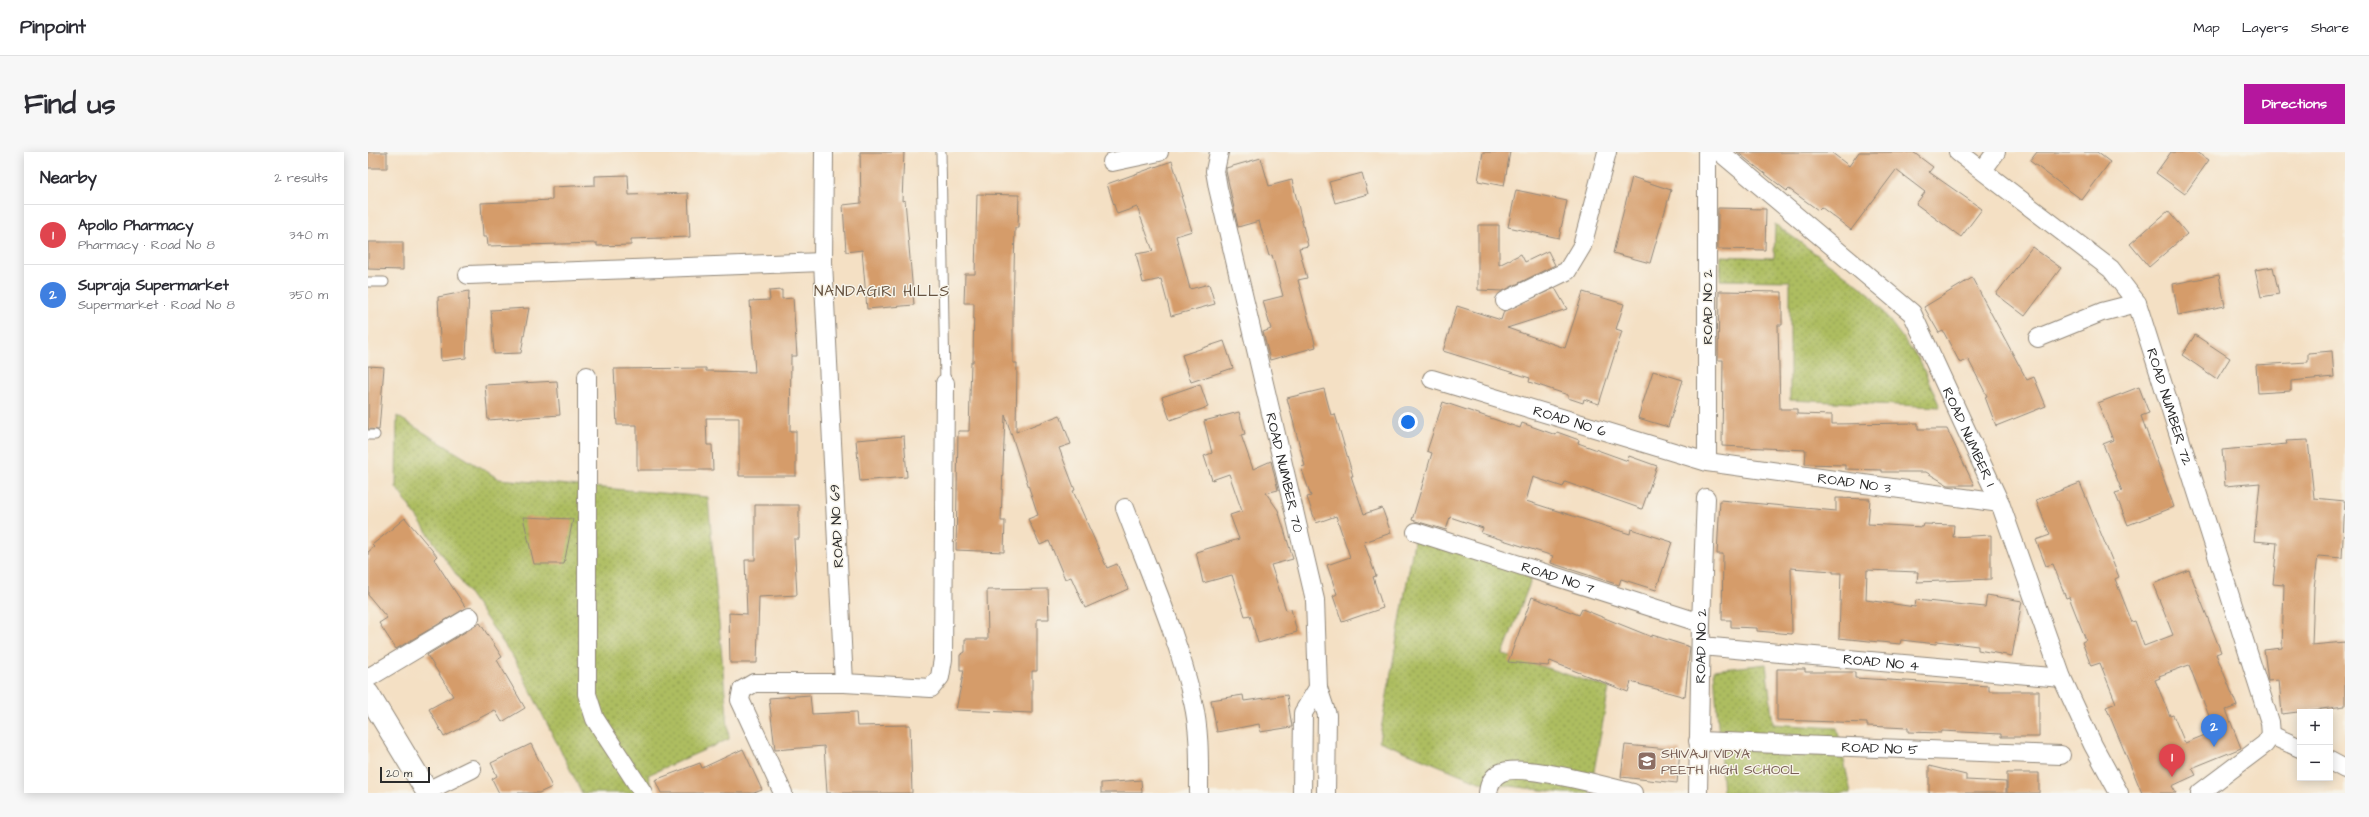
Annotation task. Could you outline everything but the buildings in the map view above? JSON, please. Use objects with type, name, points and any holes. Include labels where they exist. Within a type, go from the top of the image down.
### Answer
[{"type":"main road","points":[[368,694],[427,792]]},
{"type":"street","name":"ROAD NO 69","points":[[824,152],[823,262],[844,684]]},
{"type":"street","points":[[1112,162],[1159,152]]},
{"type":"street","name":"ROAD NUMBER 70","points":[[1219,152],[1215,170],[1218,188],[1315,600],[1318,688],[1327,715],[1326,793]]},
{"type":"street","name":"ROAD NO 2","points":[[1707,152],[1707,462]]},
{"type":"street","name":"ROAD NUMBER 1","points":[[1720,152],[1912,312],[2000,504],[2062,678],[2093,745],[2119,793]]},
{"type":"street","name":"ROAD NUMBER 72","points":[[1958,152],[2111,269],[2137,303],[2270,722],[2271,735]]},
{"type":"street","points":[[1983,170],[1996,152]]},
{"type":"street","points":[[1505,301],[1567,271],[1576,258],[1582,246],[1604,153]]},
{"type":"street","points":[[468,275],[823,262]]},
{"type":"street","points":[[2038,338],[2102,312],[2137,303]]},
{"type":"street","points":[[587,376],[587,694],[595,719],[643,793]]},
{"type":"street","name":"ROAD NO 6","points":[[1432,379],[1707,462]]},
{"type":"street","points":[[783,793],[740,700],[742,690],[754,683],[844,684],[931,688],[940,677],[943,659],[945,383]]},
{"type":"street","name":"ROAD NO 3","points":[[1707,462],[2000,504]]},
{"type":"street","name":"ROAD NO 2","points":[[1698,793],[1700,646],[1706,498]]},
{"type":"street","points":[[1125,508],[1177,649],[1193,702],[1200,748],[1199,793]]},
{"type":"street","name":"ROAD NO 7","points":[[1416,532],[1701,623]]},
{"type":"street","points":[[368,678],[470,617]]},
{"type":"street","name":"ROAD NO 4","points":[[1700,646],[2062,678]]},
{"type":"street","points":[[1302,793],[1303,713],[1318,688]]},
{"type":"street","points":[[2200,793],[2265,744],[2271,735],[2297,747]]},
{"type":"street","name":"ROAD NO 5","points":[[1698,741],[2061,755]]},
{"type":"street","points":[[2333,763],[2345,769]]},
{"type":"street","points":[[427,792],[472,769]]},
{"type":"street","points":[[1488,793],[1489,785],[1494,777],[1501,772],[1514,770],[1566,778],[1633,793]]},
{"type":"lane","points":[[941,152],[945,383]]},
{"type":"lane","points":[[368,282],[384,282]]},
{"type":"green space","points":[[1775,224],[1868,292],[1920,361],[1940,407],[1790,400],[1790,281],[1720,280],[1721,256],[1774,258]]},
{"type":"green space","points":[[397,416],[499,479],[708,497],[729,739],[648,775],[653,793],[582,793],[515,660],[396,487]]},
{"type":"green space","points":[[1415,536],[1534,572],[1503,654],[1609,688],[1590,793],[1564,793],[1479,782],[1379,741]]},
{"type":"green space","points":[[1766,664],[1773,724],[1837,728],[1851,793],[1723,793],[1714,670]]},
{"type":"place","name":"Supraja Supermarket","points":[[2214,747]]},
{"type":"place","name":"SHIVAJI VIDYA PEETH HIGH SCHOOL","points":[[1647,761]]},
{"type":"place","name":"Apollo Pharmacy","points":[[2172,777]]},
{"type":"district","name":"NANDAGIRI HILLS","points":[[882,291]]}]
